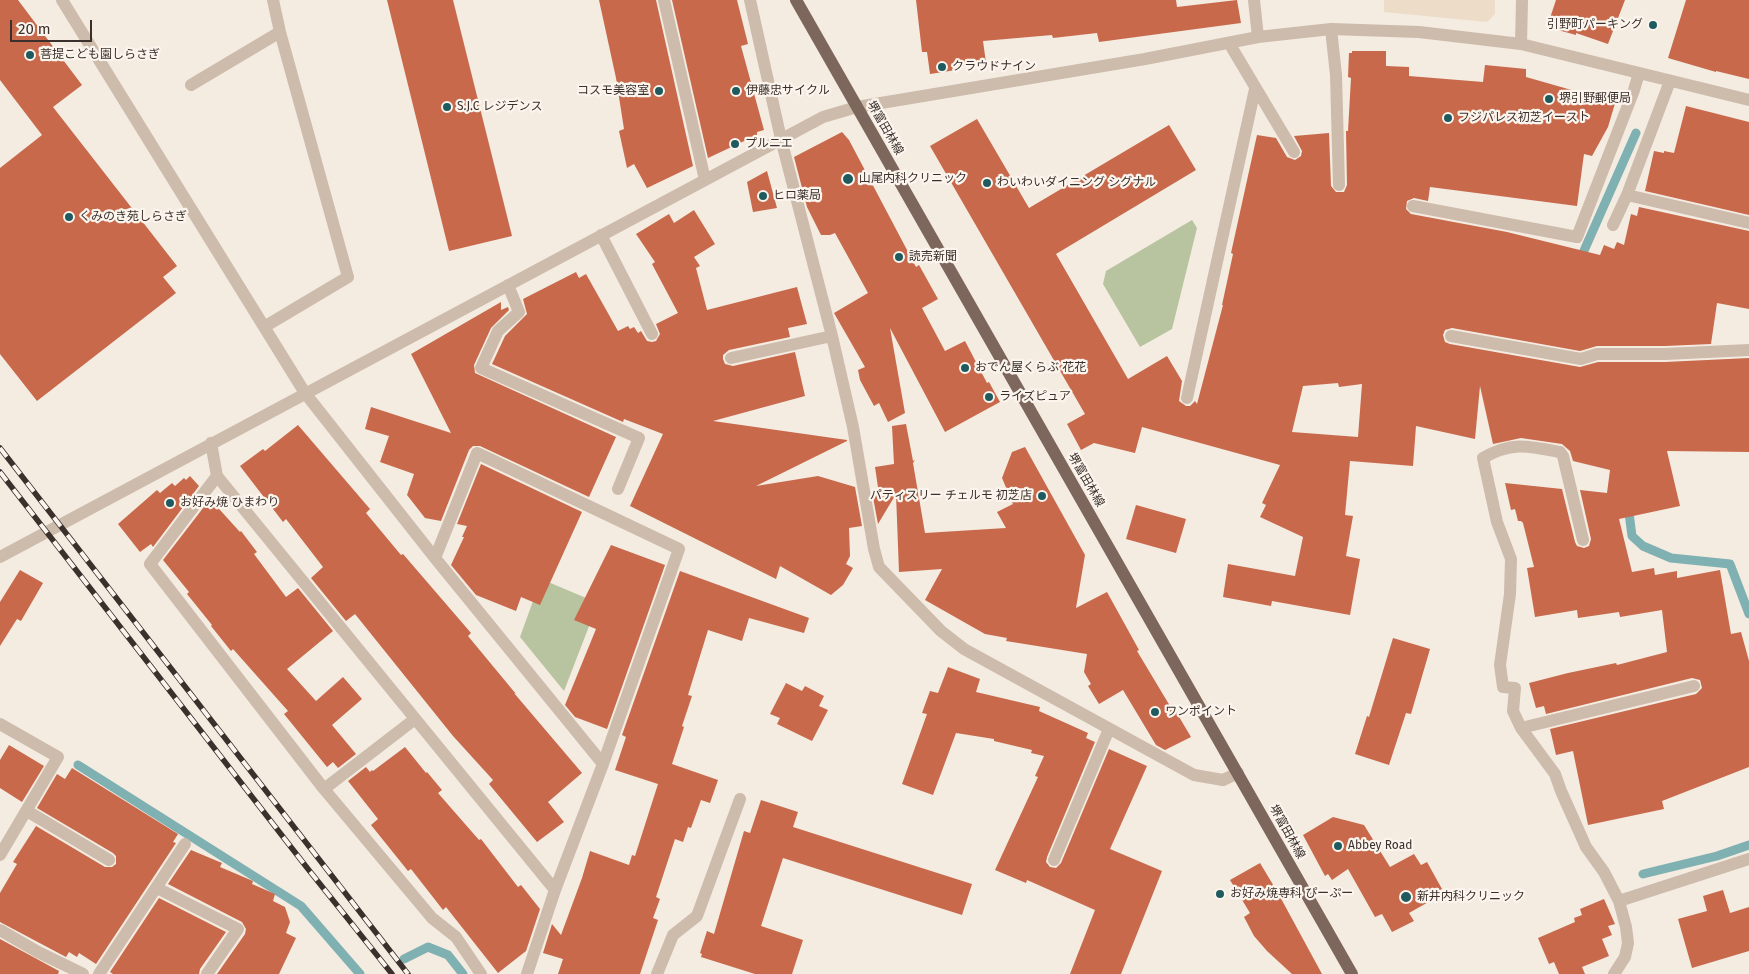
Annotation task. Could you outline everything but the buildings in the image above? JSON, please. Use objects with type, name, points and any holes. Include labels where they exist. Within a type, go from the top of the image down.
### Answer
[{"type":"main road","name":"堺富田林線","points":[[796,0],[1352,974]]},
{"type":"street","points":[[62,0],[305,393],[435,558],[603,764]]},
{"type":"street","points":[[264,327],[348,277],[272,0]]},
{"type":"street","points":[[664,0],[705,180]]},
{"type":"street","points":[[750,0],[781,139],[832,336],[853,427],[879,567],[941,631],[964,649],[1194,775],[1223,780],[1238,773]]},
{"type":"street","points":[[1254,0],[1258,37]]},
{"type":"street","points":[[1521,44],[1522,0]]},
{"type":"street","points":[[1332,29],[1336,76],[1339,185]]},
{"type":"street","points":[[0,557],[781,139],[823,117],[857,107],[1145,59],[1258,37],[1332,29],[1419,32],[1521,44],[1749,100]]},
{"type":"street","points":[[192,85],[280,32]]},
{"type":"street","points":[[1229,43],[1294,152]]},
{"type":"street","points":[[1413,206],[1577,237],[1639,73]]},
{"type":"street","points":[[1613,225],[1627,195],[1670,81]]},
{"type":"street","points":[[1186,398],[1256,89]]},
{"type":"street","points":[[1627,195],[1749,223]]},
{"type":"street","points":[[601,235],[652,334]]},
{"type":"street","points":[[508,285],[519,312],[498,331],[481,368],[639,438],[618,489]]},
{"type":"street","points":[[731,358],[832,336]]},
{"type":"street","points":[[1451,336],[1581,359],[1597,354],[1665,354],[1749,350]]},
{"type":"street","points":[[211,444],[217,476],[555,890]]},
{"type":"street","points":[[1583,540],[1564,456],[1560,452],[1525,445],[1496,450],[1483,458],[1497,522],[1511,559],[1510,594],[1500,664],[1503,687],[1515,688],[1513,711],[1521,728],[1556,774],[1561,791],[1586,847],[1604,872],[1619,901],[1628,942],[1625,957],[1614,974]]},
{"type":"street","points":[[435,558],[477,452],[679,549],[603,764],[555,890],[527,974]]},
{"type":"street","points":[[217,476],[150,564],[324,789],[432,918],[456,937],[481,974]]},
{"type":"street","points":[[1521,728],[1694,686]]},
{"type":"street","points":[[324,789],[415,719]]},
{"type":"street","points":[[0,724],[58,757],[0,855]]},
{"type":"street","points":[[1054,860],[1109,729]]},
{"type":"street","points":[[657,974],[673,935],[697,916],[740,799]]},
{"type":"street","points":[[27,811],[109,860]]},
{"type":"street","points":[[99,974],[185,844]]},
{"type":"street","points":[[1619,901],[1749,859]]},
{"type":"street","points":[[157,888],[238,930],[207,974]]},
{"type":"street","points":[[0,930],[38,952],[83,974]]},
{"type":"green space","points":[[1192,220],[1197,228],[1172,329],[1140,347],[1103,284],[1106,271]]},
{"type":"green space","points":[[541,579],[598,603],[564,691],[520,637]]},
{"type":"shaded area","points":[[1384,0],[1495,0],[1495,14],[1487,22],[1384,12]]},
{"type":"waterway","points":[[1579,262],[1636,133]]},
{"type":"waterway","points":[[1628,505],[1632,536],[1643,546],[1671,558],[1730,564],[1749,614]]},
{"type":"waterway","points":[[78,765],[301,906],[360,974]]},
{"type":"waterway","points":[[1643,874],[1717,856],[1749,845]]},
{"type":"waterway","points":[[404,959],[428,947],[448,955],[463,974]]},
{"type":"railway","points":[[0,448],[408,974]]},
{"type":"railway","points":[[0,472],[308,869],[392,974]]},
{"type":"place","name":"引野町パーキング","points":[[1653,25]]},
{"type":"place","name":"菩提こども園しらさぎ","points":[[30,55]]},
{"type":"place","name":"クラウドナイン","points":[[942,67]]},
{"type":"place","name":"コスモ美容室","points":[[659,91]]},
{"type":"place","name":"伊藤忠サイクル","points":[[736,91]]},
{"type":"place","name":"堺引野郵便局","points":[[1549,99]]},
{"type":"place","name":"S.J.C レジデンス","points":[[447,107]]},
{"type":"place","name":"フジパレス初芝イースト","points":[[1448,118]]},
{"type":"place","name":"プルニエ","points":[[735,144]]},
{"type":"place","name":"山尾内科クリニック","points":[[848,179]]},
{"type":"place","name":"わいわいダイニング シグナル","points":[[987,183]]},
{"type":"place","name":"ヒロ薬局","points":[[763,196]]},
{"type":"place","name":"くみのき苑しらさぎ","points":[[69,217]]},
{"type":"place","name":"読売新聞","points":[[899,257]]},
{"type":"place","name":"おでん屋くらぶ 花花","points":[[965,368]]},
{"type":"place","name":"ライズピュア","points":[[989,397]]},
{"type":"place","name":"パティスリー チェルモ 初芝店","points":[[1042,496]]},
{"type":"place","name":"お好み焼 ひまわり","points":[[170,503]]},
{"type":"place","name":"ワンポイント","points":[[1155,712]]},
{"type":"place","name":"Abbey Road","points":[[1338,846]]},
{"type":"place","name":"お好み焼専科 ぴーぷー","points":[[1220,894]]},
{"type":"place","name":"新井内科クリニック","points":[[1406,897]]}]
